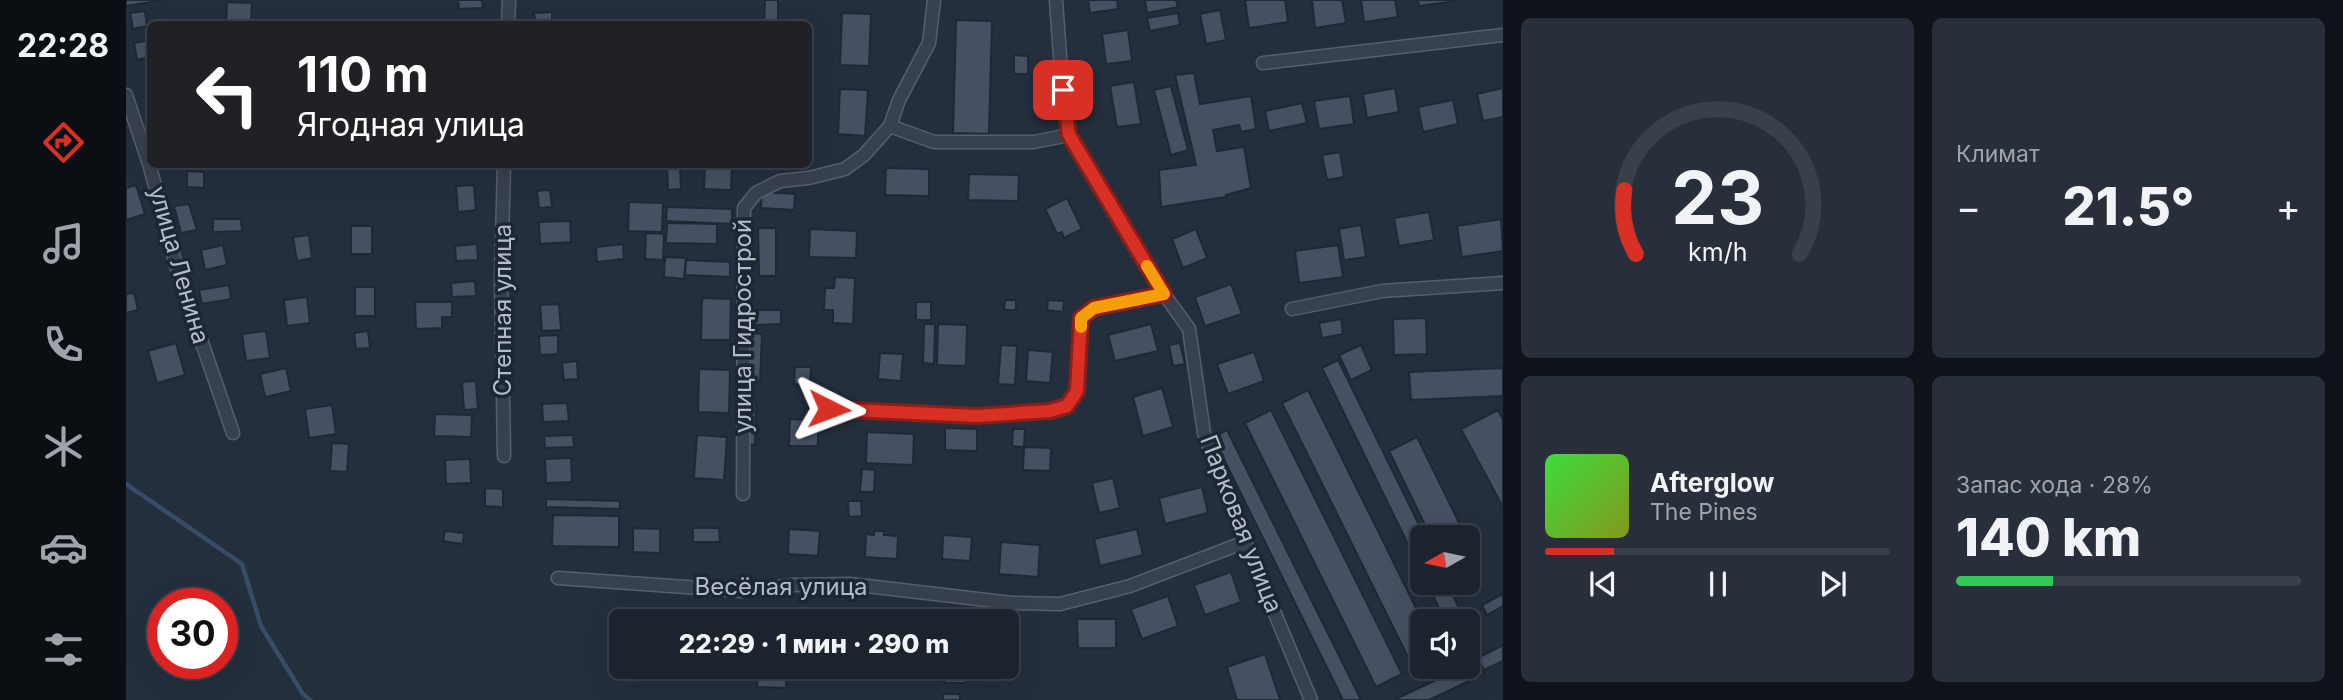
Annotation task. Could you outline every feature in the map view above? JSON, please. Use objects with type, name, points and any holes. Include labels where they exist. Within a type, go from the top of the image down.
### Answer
[{"type":"street","points":[[508,21],[509,0]]},
{"type":"street","name":"улица Гидрострой","points":[[743,494],[744,208],[756,193],[780,181],[809,178],[845,169],[863,155],[890,126],[899,100],[929,43],[934,0]]},
{"type":"street","name":"Парковая улица","points":[[1056,0],[1064,112],[1069,135],[1164,294],[1189,329],[1204,433],[1245,542],[1311,700]]},
{"type":"street","points":[[1263,63],[1503,36]]},
{"type":"street","name":"улица Ленина","points":[[126,95],[147,158]]},
{"type":"street","points":[[890,126],[934,142],[1034,142],[1069,135]]},
{"type":"street","name":"улица Ленина","points":[[150,168],[178,273],[233,433]]},
{"type":"street","name":"Степная улица","points":[[504,168],[501,279],[504,456]]},
{"type":"street","points":[[1292,309],[1382,291],[1503,283]]},
{"type":"street","points":[[829,409],[977,416],[1050,411],[1067,406],[1077,391],[1081,318],[1094,308],[1164,294]]},
{"type":"street","name":"Весёлая улица","points":[[558,578],[743,591],[794,585],[850,584],[1012,603],[1060,604],[1130,586],[1245,542]]},
{"type":"building","points":[[126,0],[165,0],[126,6]]},
{"type":"building","points":[[458,0],[482,0],[483,8],[459,9]]},
{"type":"building","points":[[765,0],[778,0],[778,21],[764,21]]},
{"type":"building","points":[[1088,0],[1117,0],[1118,9],[1090,13]]},
{"type":"building","points":[[1145,0],[1176,0],[1178,7],[1147,13]]},
{"type":"building","points":[[1245,0],[1285,0],[1288,22],[1249,28]]},
{"type":"building","points":[[1312,0],[1342,0],[1346,23],[1315,28]]},
{"type":"building","points":[[1361,0],[1395,0],[1398,17],[1364,22]]},
{"type":"building","points":[[1418,0],[1457,0],[1457,1],[1419,6]]},
{"type":"building","points":[[227,2],[252,3],[251,21],[226,21]]},
{"type":"building","points":[[1220,10],[1226,40],[1206,44],[1200,14]]},
{"type":"building","points":[[145,11],[147,26],[133,29],[130,13]]},
{"type":"building","points":[[552,12],[552,20],[535,21],[534,13]]},
{"type":"building","points":[[842,13],[871,14],[869,66],[840,65]]},
{"type":"building","points":[[1178,13],[1180,25],[1150,31],[1147,18]]},
{"type":"building","points":[[956,20],[992,21],[989,134],[953,133]]},
{"type":"building","points":[[1128,30],[1132,61],[1106,64],[1102,34]]},
{"type":"building","points":[[147,41],[147,58],[137,60],[134,43]]},
{"type":"building","points":[[1014,55],[1028,56],[1028,74],[1014,74]]},
{"type":"building","points":[[1194,73],[1200,104],[1251,96],[1256,129],[1241,132],[1239,125],[1213,130],[1217,151],[1244,147],[1251,188],[1226,197],[1161,207],[1159,170],[1196,165],[1175,75]]},
{"type":"building","points":[[1134,82],[1141,124],[1117,127],[1110,86]]},
{"type":"building","points":[[1171,86],[1188,150],[1171,155],[1154,90]]},
{"type":"building","points":[[1395,88],[1399,112],[1367,118],[1363,94]]},
{"type":"building","points":[[1503,88],[1503,117],[1483,121],[1477,94]]},
{"type":"building","points":[[840,89],[868,90],[865,136],[838,134]]},
{"type":"building","points":[[1350,96],[1354,124],[1319,129],[1314,101]]},
{"type":"building","points":[[1453,100],[1458,124],[1423,132],[1418,107]]},
{"type":"building","points":[[1302,103],[1307,123],[1269,131],[1265,111]]},
{"type":"building","points":[[1340,152],[1344,177],[1327,180],[1322,155]]},
{"type":"building","points":[[667,168],[680,168],[681,189],[668,190]]},
{"type":"building","points":[[705,168],[732,168],[731,190],[704,189]]},
{"type":"building","points":[[886,168],[929,169],[929,196],[885,195]]},
{"type":"building","points":[[187,171],[204,172],[204,188],[187,187]]},
{"type":"building","points":[[969,174],[1019,175],[1018,201],[968,200]]},
{"type":"building","points":[[136,185],[145,214],[126,220],[126,188]]},
{"type":"building","points":[[474,185],[476,210],[458,212],[456,186]]},
{"type":"building","points":[[550,190],[552,207],[539,208],[537,191]]},
{"type":"building","points":[[762,192],[795,194],[794,210],[761,208]]},
{"type":"building","points":[[1067,198],[1082,229],[1064,238],[1062,232],[1057,234],[1045,209]]},
{"type":"building","points":[[629,202],[663,203],[662,232],[628,231]]},
{"type":"building","points":[[189,204],[197,230],[181,233],[174,206]]},
{"type":"building","points":[[667,207],[732,209],[732,224],[666,221]]},
{"type":"building","points":[[1429,212],[1434,240],[1399,246],[1394,218]]},
{"type":"building","points":[[213,219],[241,219],[242,231],[213,232]]},
{"type":"building","points":[[1501,219],[1503,251],[1462,257],[1457,226]]},
{"type":"building","points":[[570,221],[571,242],[540,244],[539,222]]},
{"type":"building","points":[[667,223],[717,224],[717,244],[666,243]]},
{"type":"building","points":[[1361,225],[1366,257],[1344,260],[1339,229]]},
{"type":"building","points":[[351,226],[372,226],[372,254],[351,254]]},
{"type":"building","points":[[758,228],[776,228],[776,276],[759,276]]},
{"type":"building","points":[[810,229],[857,231],[856,258],[809,257]]},
{"type":"building","points":[[1196,229],[1207,258],[1183,268],[1172,239]]},
{"type":"building","points":[[646,233],[664,234],[663,260],[645,259]]},
{"type":"building","points":[[309,235],[312,258],[297,261],[293,237]]},
{"type":"building","points":[[477,244],[478,260],[456,261],[455,246]]},
{"type":"building","points":[[623,244],[624,259],[597,262],[596,247]]},
{"type":"building","points":[[223,245],[227,265],[205,270],[201,250]]},
{"type":"building","points":[[1338,245],[1343,277],[1299,283],[1295,251]]},
{"type":"building","points":[[665,257],[686,258],[684,279],[664,277]]},
{"type":"building","points":[[686,260],[730,262],[730,277],[685,275]]},
{"type":"building","points":[[835,277],[855,278],[853,324],[833,323],[833,310],[824,310],[825,288],[834,288]]},
{"type":"building","points":[[475,281],[476,296],[452,297],[451,283]]},
{"type":"building","points":[[1231,284],[1242,314],[1205,326],[1195,297]]},
{"type":"building","points":[[229,285],[231,299],[202,304],[199,290]]},
{"type":"building","points":[[355,287],[375,287],[375,316],[355,316]]},
{"type":"building","points":[[134,293],[138,310],[126,313],[126,294]]},
{"type":"building","points":[[307,297],[310,323],[287,326],[284,300]]},
{"type":"building","points":[[702,298],[731,299],[730,340],[701,340]]},
{"type":"building","points":[[1005,300],[1016,300],[1016,310],[1004,310]]},
{"type":"building","points":[[1048,300],[1064,301],[1063,312],[1047,310]]},
{"type":"building","points":[[415,302],[452,302],[452,317],[442,317],[442,328],[416,329]]},
{"type":"building","points":[[916,302],[931,302],[931,320],[916,320]]},
{"type":"building","points":[[559,304],[561,330],[542,331],[540,305]]},
{"type":"building","points":[[755,310],[781,310],[781,324],[755,325]]},
{"type":"building","points":[[1426,318],[1427,354],[1394,355],[1393,319]]},
{"type":"building","points":[[1341,319],[1343,334],[1322,338],[1319,323]]},
{"type":"building","points":[[924,324],[935,324],[934,364],[923,363]]},
{"type":"building","points":[[938,324],[967,325],[966,366],[937,365]]},
{"type":"building","points":[[1151,324],[1158,351],[1115,361],[1108,335]]},
{"type":"building","points":[[266,331],[270,358],[246,361],[242,334]]},
{"type":"building","points":[[368,331],[370,348],[356,349],[354,333]]},
{"type":"building","points":[[751,333],[762,334],[760,382],[749,381]]},
{"type":"building","points":[[558,335],[558,354],[540,355],[539,336]]},
{"type":"building","points":[[176,343],[185,375],[157,383],[148,351]]},
{"type":"building","points":[[1180,343],[1185,364],[1173,366],[1169,345]]},
{"type":"building","points":[[1001,345],[1017,346],[1015,385],[998,384]]},
{"type":"building","points":[[1361,345],[1372,370],[1351,380],[1339,355]]},
{"type":"building","points":[[1028,350],[1053,352],[1050,383],[1026,381]]},
{"type":"building","points":[[1254,352],[1264,381],[1228,394],[1217,364]]},
{"type":"building","points":[[880,353],[903,354],[901,381],[878,379]]},
{"type":"building","points":[[1338,360],[1419,525],[1410,525],[1410,548],[1322,368]]},
{"type":"building","points":[[577,361],[578,379],[564,380],[562,363]]},
{"type":"building","points":[[795,367],[811,367],[810,385],[794,384]]},
{"type":"building","points":[[286,368],[291,391],[265,397],[260,374]]},
{"type":"building","points":[[1503,368],[1503,396],[1411,400],[1409,372]]},
{"type":"building","points":[[699,369],[730,370],[729,413],[698,412]]},
{"type":"building","points":[[476,381],[478,409],[464,410],[462,382]]},
{"type":"building","points":[[1162,388],[1173,427],[1143,436],[1133,397]]},
{"type":"building","points":[[1308,390],[1417,609],[1410,609],[1410,661],[1282,403]]},
{"type":"building","points":[[567,403],[569,421],[543,422],[542,404]]},
{"type":"building","points":[[748,403],[756,403],[755,445],[747,444]]},
{"type":"building","points":[[332,405],[336,434],[309,438],[305,409]]},
{"type":"building","points":[[1271,410],[1402,674],[1376,687],[1245,423]]},
{"type":"building","points":[[1498,410],[1503,420],[1503,507],[1461,429]]},
{"type":"building","points":[[435,414],[472,415],[471,437],[434,436]]},
{"type":"building","points":[[790,419],[818,420],[818,446],[789,446]]},
{"type":"building","points":[[945,428],[977,429],[977,451],[945,450]]},
{"type":"building","points":[[1013,429],[1025,429],[1024,447],[1012,446]]},
{"type":"building","points":[[1227,430],[1361,700],[1343,700],[1213,437]]},
{"type":"building","points":[[867,432],[914,434],[913,465],[866,463]]},
{"type":"building","points":[[573,435],[574,447],[545,448],[544,436]]},
{"type":"building","points":[[697,435],[727,437],[724,480],[694,478]]},
{"type":"building","points":[[1417,437],[1460,525],[1425,525],[1389,451]]},
{"type":"building","points":[[332,443],[349,444],[347,472],[330,471]]},
{"type":"building","points":[[1024,447],[1051,448],[1050,471],[1023,470]]},
{"type":"building","points":[[571,458],[572,482],[546,483],[545,459]]},
{"type":"building","points":[[470,459],[471,483],[446,484],[445,460]]},
{"type":"building","points":[[862,469],[875,470],[874,492],[860,492]]},
{"type":"building","points":[[1113,478],[1120,508],[1099,513],[1092,483]]},
{"type":"building","points":[[1202,487],[1208,513],[1165,524],[1159,498]]},
{"type":"building","points":[[485,488],[503,489],[503,507],[485,506]]},
{"type":"building","points":[[546,499],[620,501],[620,509],[546,507]]},
{"type":"building","points":[[848,501],[861,501],[862,516],[849,517]]},
{"type":"building","points":[[553,515],[619,516],[619,547],[552,546]]},
{"type":"building","points":[[633,528],[660,529],[660,553],[633,552]]},
{"type":"building","points":[[693,528],[719,528],[720,542],[693,542]]},
{"type":"building","points":[[789,529],[820,531],[818,556],[788,554]]},
{"type":"building","points":[[1137,529],[1143,555],[1100,566],[1094,539]]},
{"type":"building","points":[[445,531],[464,533],[463,544],[443,541]]},
{"type":"building","points":[[874,531],[898,536],[897,559],[865,557],[866,534],[874,535]]},
{"type":"building","points":[[943,535],[972,537],[970,561],[942,559]]},
{"type":"building","points":[[1001,542],[1040,545],[1038,577],[999,574]]},
{"type":"building","points":[[1231,572],[1241,602],[1205,615],[1194,585]]},
{"type":"building","points":[[1503,594],[1503,606],[1487,615],[1482,605]]},
{"type":"building","points":[[1433,595],[1453,595],[1459,609],[1439,609]]},
{"type":"building","points":[[1168,596],[1178,626],[1142,639],[1131,609]]},
{"type":"building","points":[[1077,619],[1116,619],[1116,648],[1078,648]]},
{"type":"building","points":[[1503,645],[1503,661],[1484,670],[1480,657]]},
{"type":"building","points":[[1265,654],[1280,700],[1237,700],[1227,667]]},
{"type":"building","points":[[757,679],[786,679],[786,688],[757,687]]},
{"type":"building","points":[[945,679],[966,679],[966,683],[945,683]]},
{"type":"building","points":[[1438,679],[1473,679],[1429,700],[1394,700]]},
{"type":"building","points":[[943,694],[960,694],[960,700],[943,700]]},
{"type":"waterway","points":[[126,484],[242,564],[261,626],[303,694],[310,700]]},
{"type":"slow traffic","points":[[1081,327],[1081,318],[1094,308],[1164,294],[1147,266]]},
{"type":"route","points":[[829,409],[977,416],[1050,411],[1067,406],[1077,391],[1081,318],[1094,308],[1164,294],[1069,135],[1063,90]]}]
